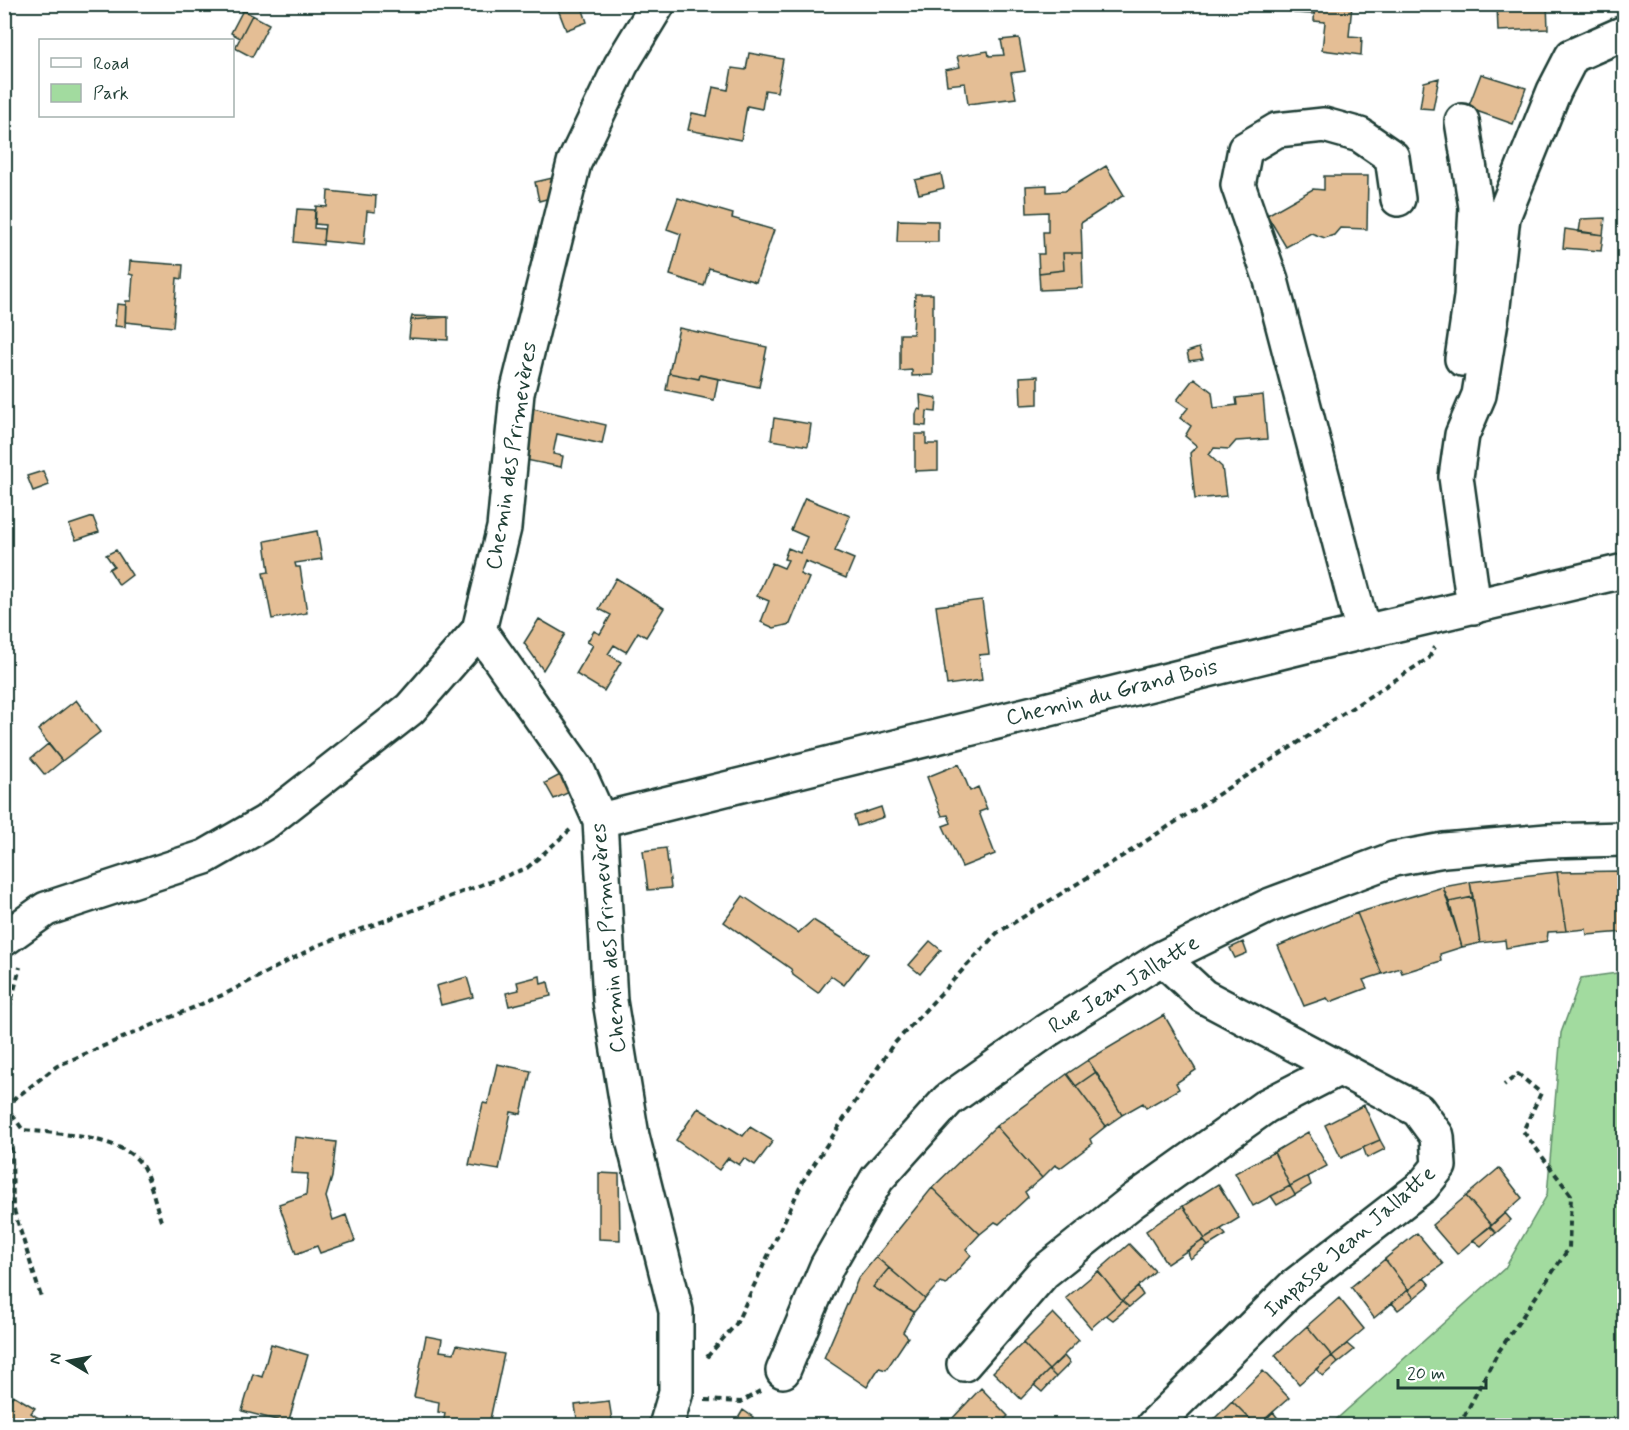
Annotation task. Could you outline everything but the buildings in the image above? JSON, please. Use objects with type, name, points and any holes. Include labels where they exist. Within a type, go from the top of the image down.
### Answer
[{"type":"street","name":"Chemin des Primevères","points":[[658,4],[621,65],[574,163],[517,393],[504,528],[479,630],[577,770],[600,820],[610,1001],[632,1136],[676,1311],[676,1392],[666,1425]]},
{"type":"street","points":[[1462,435],[1479,395],[1492,315],[1503,218],[1522,167],[1554,91],[1572,56],[1624,33]]},
{"type":"street","points":[[1462,121],[1476,207],[1471,297],[1458,391],[1462,435],[1456,477],[1462,610]]},
{"type":"street","points":[[1363,632],[1271,280],[1238,185],[1245,148],[1277,130],[1324,125],[1360,135],[1392,157],[1398,200]]},
{"type":"street","name":"Chemin du Grand Bois","points":[[600,820],[1363,632],[1624,571]]},
{"type":"street","points":[[4,939],[46,909],[205,857],[266,822],[410,709],[479,630]]},
{"type":"street","name":"Rue Jean Jallatte","points":[[783,1371],[827,1266],[877,1179],[948,1100],[1046,1031],[1162,958],[1268,906],[1394,859],[1444,850],[1547,841],[1624,839]]},
{"type":"street","name":"Impasse Jean Jallatte","points":[[1153,1425],[1294,1286],[1423,1185],[1439,1166],[1437,1136],[1418,1110],[1203,996],[1162,958]]},
{"type":"street","points":[[964,1364],[1044,1272],[1133,1201],[1266,1106],[1338,1069]]},
{"type":"path","points":[[783,1371],[772,1383],[741,1402],[714,1403],[676,1392],[736,1324],[802,1181],[892,1046],[997,933],[1129,852],[1429,658],[1462,610]]},
{"type":"path","points":[[5,1107],[57,1066],[225,994],[319,945],[527,868],[578,824],[600,820]]},
{"type":"path","points":[[4,1030],[32,920]]},
{"type":"path","points":[[1460,1425],[1497,1354],[1569,1248],[1571,1195],[1523,1131],[1541,1093],[1518,1074],[1504,1085]]},
{"type":"path","points":[[4,1095],[12,1149],[13,1207],[42,1300]]},
{"type":"path","points":[[5,1107],[23,1130],[82,1136],[115,1146],[140,1163],[161,1221]]},
{"type":"green space","points":[[1624,972],[1624,1425],[1330,1425],[1505,1268],[1547,1195],[1561,1033],[1581,978]]}]
